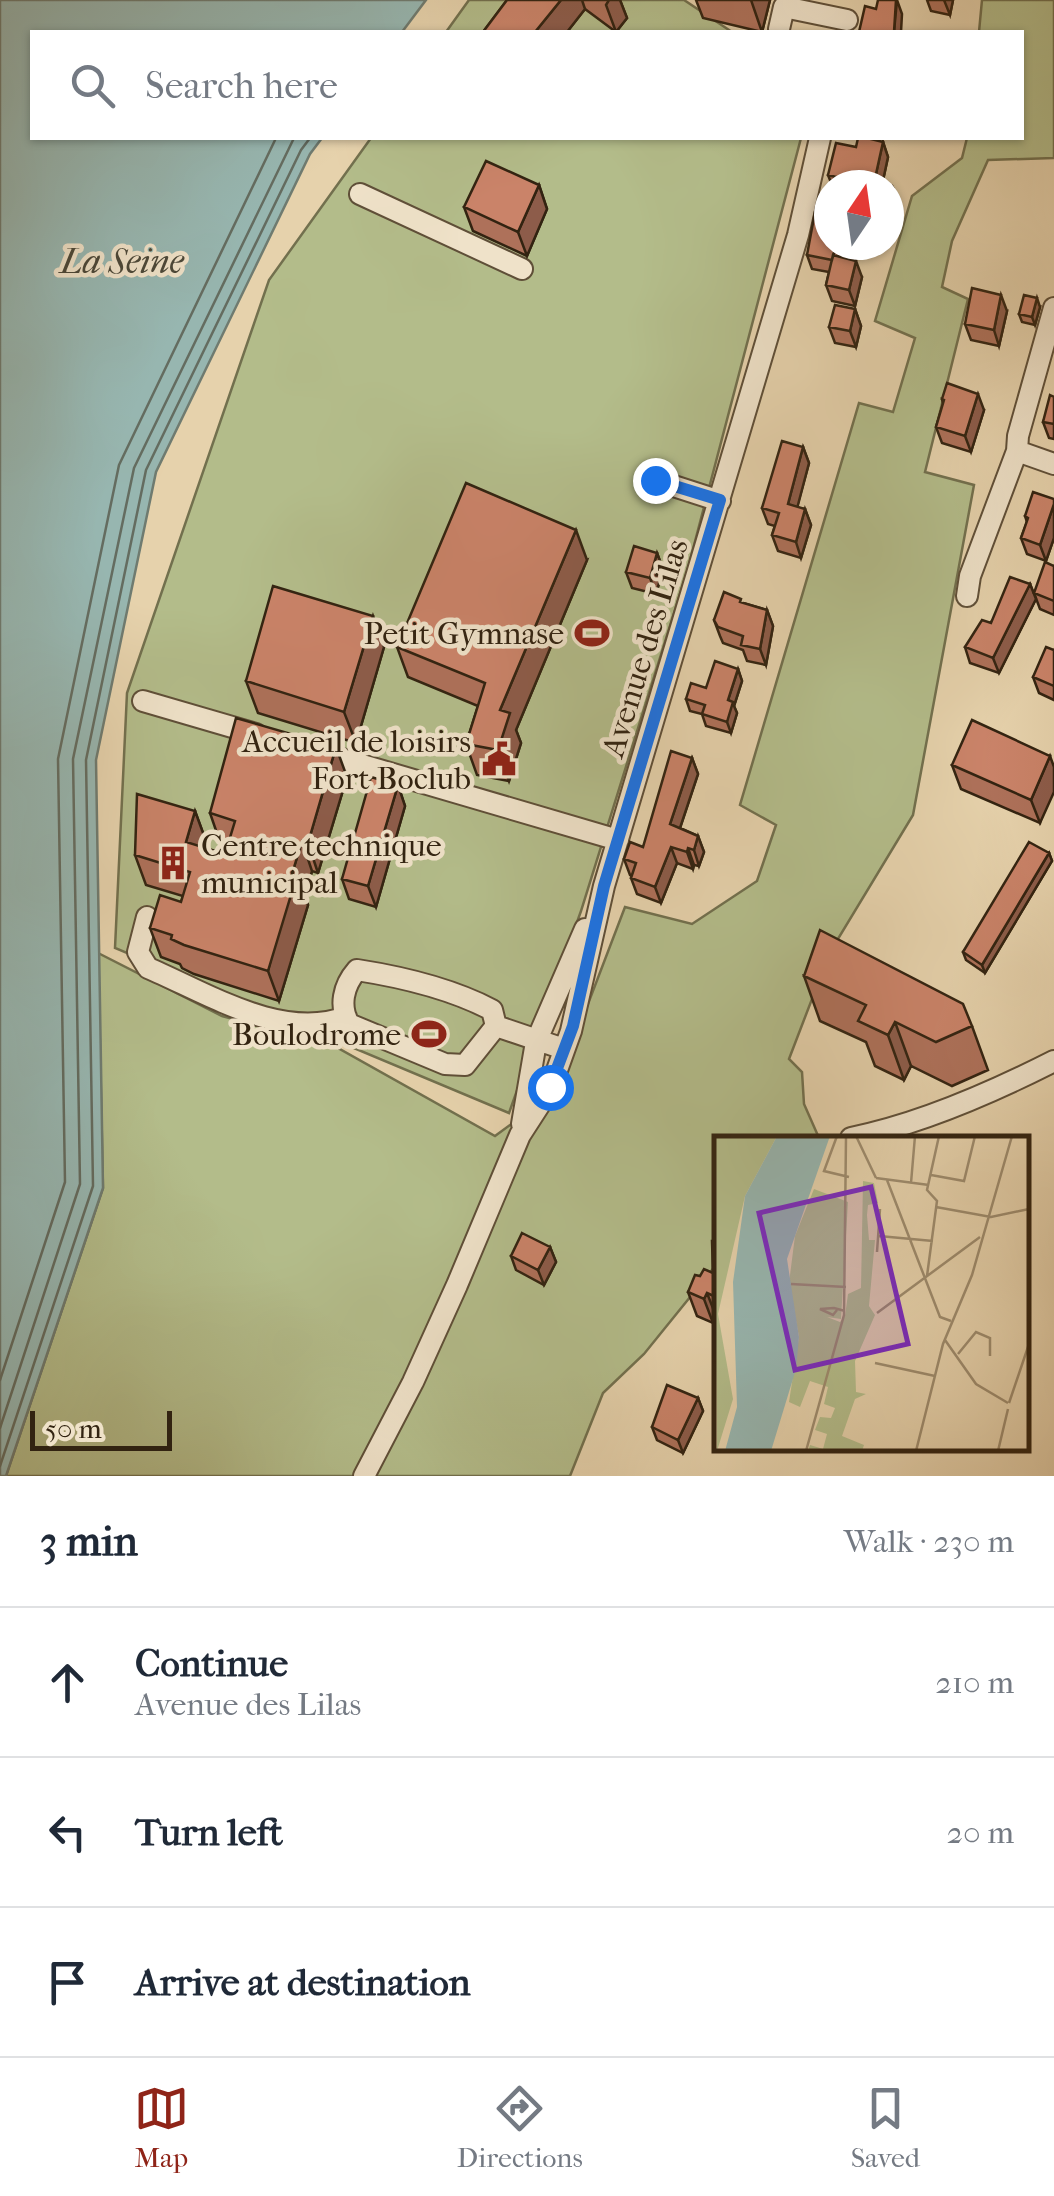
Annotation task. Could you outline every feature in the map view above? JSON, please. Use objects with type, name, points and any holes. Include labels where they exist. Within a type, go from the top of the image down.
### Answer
[{"type":"street","points":[[779,28],[784,7],[801,5],[848,18]]},
{"type":"street","name":"Avenue des Lilas","points":[[364,1476],[413,1382],[520,1135],[550,1087],[568,1040],[604,886],[798,235],[820,140]]},
{"type":"street","points":[[360,194],[522,269]]},
{"type":"street","points":[[967,596],[970,576],[1017,451],[1054,308]]},
{"type":"street","points":[[1017,451],[1054,464]]},
{"type":"street","points":[[655,480],[720,500]]},
{"type":"street","points":[[143,701],[618,840]]},
{"type":"street","name":"Avenue des Lilas","points":[[520,1135],[540,1033],[604,886]]},
{"type":"street","points":[[146,917],[138,952],[148,968],[264,1017],[310,1026],[346,1017]]},
{"type":"street","points":[[357,970],[474,1000],[492,1010],[496,1026],[465,1064],[445,1064],[350,1024],[342,1011],[349,980],[357,970]]},
{"type":"street","points":[[496,1026],[568,1040]]},
{"type":"street","points":[[858,1136],[924,1117],[1014,1082],[1054,1061]]},
{"type":"green space","points":[[469,0],[684,0],[729,30],[447,30]]},
{"type":"green space","points":[[982,0],[1054,0],[1054,158],[988,160],[952,241],[942,287],[968,299],[925,472],[974,485],[913,815],[830,952],[789,1059],[802,1072],[804,1104],[818,1136],[714,1136],[714,1267],[644,1354],[603,1393],[570,1476],[6,1476],[103,1188],[98,953],[222,1016],[336,1047],[495,1136],[554,1093],[625,907],[692,924],[757,881],[776,825],[740,805],[859,403],[893,412],[915,338],[875,321],[893,260],[904,260],[904,223],[912,196],[962,158],[966,140],[1024,140],[1024,30],[979,30]]},
{"type":"green space","points":[[370,140],[800,140],[688,568],[581,911],[509,1113],[115,948],[127,693],[269,280]]},
{"type":"water","name":"La Seine","points":[[0,0],[426,0],[404,30],[30,30],[30,140],[320,140],[310,154],[156,472],[96,760],[103,1188],[6,1476],[0,1476]]},
{"type":"building","points":[[507,0],[561,0],[537,30],[484,30]]},
{"type":"building","points":[[878,0],[896,0],[894,30],[859,30],[865,6],[876,9]]},
{"type":"building","points":[[858,140],[883,142],[877,170],[829,170],[836,143],[856,147]]},
{"type":"building","points":[[486,161],[539,185],[518,232],[464,207]]},
{"type":"building","points":[[814,217],[814,256],[807,255]]},
{"type":"building","points":[[832,260],[856,261],[849,290],[826,285]]},
{"type":"building","points":[[972,288],[1001,295],[994,330],[965,324]]},
{"type":"building","points":[[1024,295],[1037,298],[1032,317],[1019,314]]},
{"type":"building","points":[[835,305],[855,309],[850,331],[829,327]]},
{"type":"building","points":[[947,383],[978,394],[965,436],[936,427]]},
{"type":"building","points":[[1050,395],[1054,397],[1054,424],[1043,422]]},
{"type":"building","points":[[782,441],[803,447],[788,504],[805,509],[796,542],[772,535],[779,513],[762,508]]},
{"type":"building","points":[[466,483],[576,530],[500,710],[510,713],[498,750],[466,744],[485,683],[397,647]]},
{"type":"building","points":[[1033,492],[1054,499],[1040,545],[1021,538]]},
{"type":"building","points":[[634,546],[657,553],[650,578],[626,572]]},
{"type":"building","points":[[1045,562],[1054,566],[1054,601],[1034,593]]},
{"type":"building","points":[[1010,577],[1030,584],[993,658],[965,647],[982,620],[991,623]]},
{"type":"building","points":[[273,586],[373,616],[344,712],[246,681]]},
{"type":"building","points":[[724,592],[741,599],[740,602],[767,610],[760,649],[741,645],[743,636],[718,627],[714,620]]},
{"type":"building","points":[[1046,647],[1054,650],[1054,686],[1033,677]]},
{"type":"building","points":[[715,661],[738,669],[728,700],[733,702],[727,722],[702,714],[705,705],[686,699],[691,683],[706,688]]},
{"type":"building","points":[[236,718],[336,747],[308,843],[302,841],[292,874],[297,875],[268,971],[184,945],[171,939],[172,935],[150,928],[160,895],[181,902],[190,872],[135,855],[137,794],[195,811],[186,842],[225,854],[235,821],[210,813]]},
{"type":"building","points":[[972,720],[1050,756],[1031,800],[952,765]]},
{"type":"building","points":[[671,751],[692,758],[670,824],[698,836],[694,850],[671,847],[655,887],[631,878],[636,863],[624,859],[630,842],[643,847]]},
{"type":"building","points":[[371,777],[398,785],[368,886],[342,879]]},
{"type":"building","points":[[1029,842],[1049,853],[982,965],[963,952]]},
{"type":"building","points":[[820,930],[963,1004],[972,1026],[936,1042],[895,1022],[888,1035],[858,1021],[866,1005],[804,976]]},
{"type":"building","points":[[522,1233],[550,1247],[538,1270],[511,1256]]},
{"type":"building","points":[[714,1241],[714,1296],[707,1293],[704,1299],[688,1292],[695,1275],[700,1276],[704,1269],[713,1273]]},
{"type":"building","points":[[667,1385],[698,1398],[678,1440],[652,1427]]},
{"type":"place","name":"Petit Gymnase","points":[[592,633]]},
{"type":"place","name":"Accueil de loisirs Fort Boclub","points":[[499,759]]},
{"type":"place","name":"Centre technique municipal","points":[[173,863]]},
{"type":"place","name":"Boulodrome","points":[[429,1034]]},
{"type":"route","points":[[550,1087],[573,1026],[604,886],[720,500],[655,480]]}]
